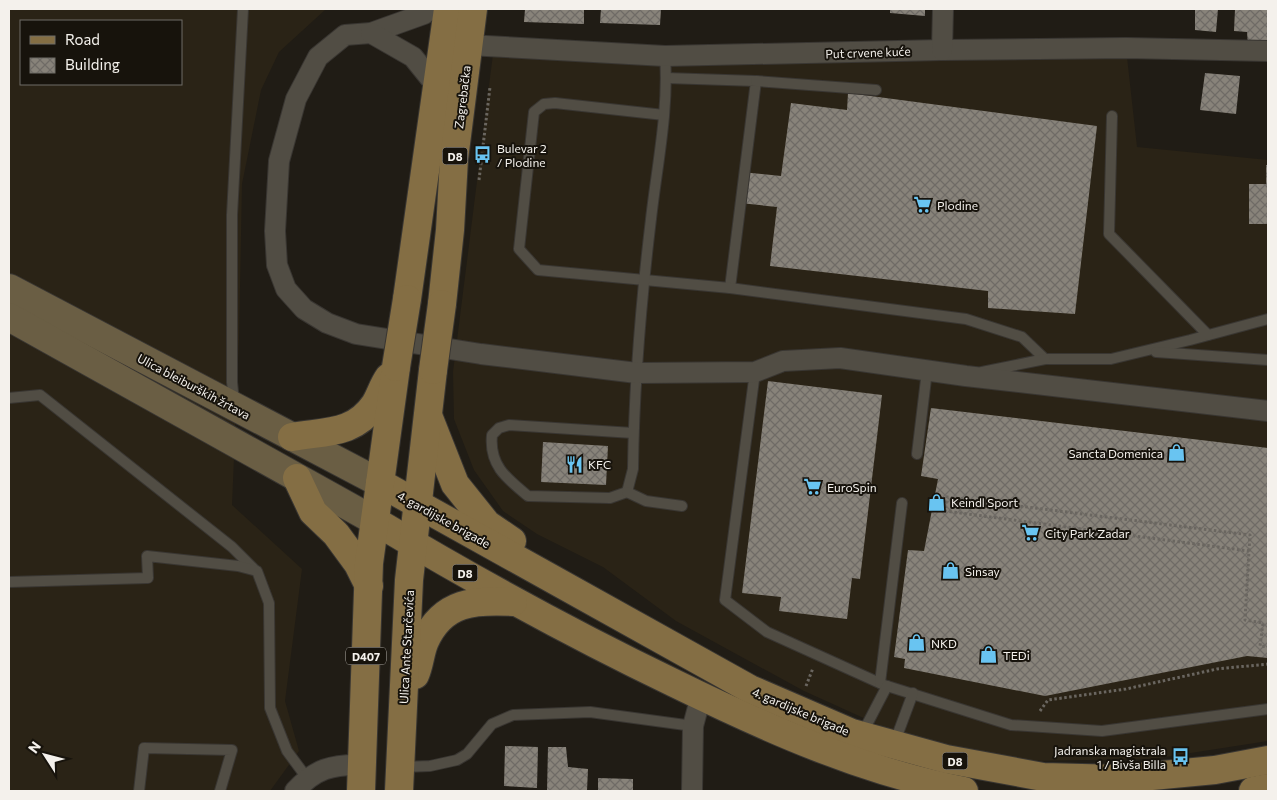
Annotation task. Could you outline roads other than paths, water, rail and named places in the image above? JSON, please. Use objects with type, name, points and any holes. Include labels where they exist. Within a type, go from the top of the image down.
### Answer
[{"type":"main road","name":"Zagrebačka","points":[[396,367],[448,9]]},
{"type":"main road","name":"Zagrebačka","points":[[428,414],[450,230],[454,160],[473,9]]},
{"type":"main road","points":[[292,437],[335,431],[357,424],[375,404],[384,384],[396,367]]},
{"type":"main road","name":"D8","points":[[396,367],[375,521],[413,544],[615,655],[701,696],[844,759],[964,791]]},
{"type":"main road","name":"D8","points":[[418,504],[428,414]]},
{"type":"main road","name":"D8","points":[[428,414],[455,484],[471,506],[487,524],[533,554],[550,578]]},
{"type":"main road","points":[[297,478],[313,512],[336,534],[358,564],[369,587]]},
{"type":"main road","name":"4. gardijske brigade","points":[[380,483],[750,689],[861,736],[946,759],[1043,778],[1120,779],[1216,770],[1268,760]]},
{"type":"main road","name":"Ulica Ante Starčevića","points":[[400,779],[413,544],[418,504]]},
{"type":"main road","name":"D407","points":[[361,778],[369,563],[375,521]]},
{"type":"main road","points":[[404,693],[416,673],[424,643],[430,631],[450,611],[465,604],[482,600],[517,602]]},
{"type":"main road","points":[[1252,791],[1268,788]]},
{"type":"street","points":[[430,9],[424,14],[371,33],[344,35],[318,57],[296,99],[279,161],[275,231],[277,265],[286,289],[304,309],[327,323],[356,334],[482,354],[637,373],[755,372],[783,361],[840,358],[966,376],[1268,412]]},
{"type":"street","points":[[942,50],[943,9]]},
{"type":"street","points":[[371,33],[412,57],[438,88]]},
{"type":"street","name":"Put crvene kuće","points":[[468,45],[665,56],[1126,48],[1268,51]]},
{"type":"street","name":"Ulica bleiburških žrtava","points":[[9,288],[380,483]]},
{"type":"street","points":[[9,317],[375,521]]},
{"type":"street","points":[[692,791],[693,726],[701,696]]},
{"type":"street","points":[[301,784],[341,765],[361,778]]},
{"type":"lane","points":[[235,407],[232,382],[232,215],[243,9]]},
{"type":"lane","points":[[626,492],[632,478],[633,433],[644,280],[664,115],[665,56]]},
{"type":"lane","points":[[666,78],[756,80],[876,90]]},
{"type":"lane","points":[[730,288],[756,80]]},
{"type":"lane","points":[[664,115],[555,102],[544,104],[534,112],[519,249],[538,270],[730,288],[966,319],[1022,337],[1045,359]]},
{"type":"lane","points":[[1112,116],[1109,234],[1208,335]]},
{"type":"lane","points":[[966,376],[1045,359],[1110,359],[1268,319]]},
{"type":"lane","points":[[1145,351],[1268,360]]},
{"type":"lane","points":[[917,454],[927,370]]},
{"type":"lane","points":[[755,372],[725,600],[767,632],[884,685],[1011,725],[1102,732],[1268,709]]},
{"type":"lane","points":[[9,398],[40,395],[232,547],[256,571],[269,603],[270,708],[301,784]]},
{"type":"lane","points":[[633,433],[508,425],[499,428],[492,435],[490,450],[498,468],[528,496],[610,498],[626,492],[646,501],[682,506]]},
{"type":"lane","points":[[861,736],[884,685],[902,503]]},
{"type":"lane","points":[[9,582],[148,578],[147,556],[238,566],[256,571]]},
{"type":"lane","points":[[894,745],[913,693]]},
{"type":"lane","points":[[400,779],[430,766],[457,760],[466,754],[492,724],[513,715],[590,712],[693,726]]},
{"type":"lane","points":[[139,791],[144,748],[232,750],[220,791]]},
{"type":"place","name":"Bulevar 2 / Plodine","points":[[483,155]]},
{"type":"place","name":"Plodine","points":[[923,205]]},
{"type":"place","name":"Sancta Domenica","points":[[1177,453]]},
{"type":"place","name":"KFC","points":[[574,464]]},
{"type":"place","name":"EuroSpin","points":[[813,487]]},
{"type":"place","name":"Keindl Sport","points":[[937,502]]},
{"type":"place","name":"City Park Zadar","points":[[1031,533]]},
{"type":"place","name":"Sinsay","points":[[951,571]]},
{"type":"place","name":"NKD","points":[[917,643]]},
{"type":"place","name":"TEDi","points":[[989,655]]},
{"type":"place","name":"Jadranska magistrala 1 / Bivša Billa","points":[[1180,757]]}]
